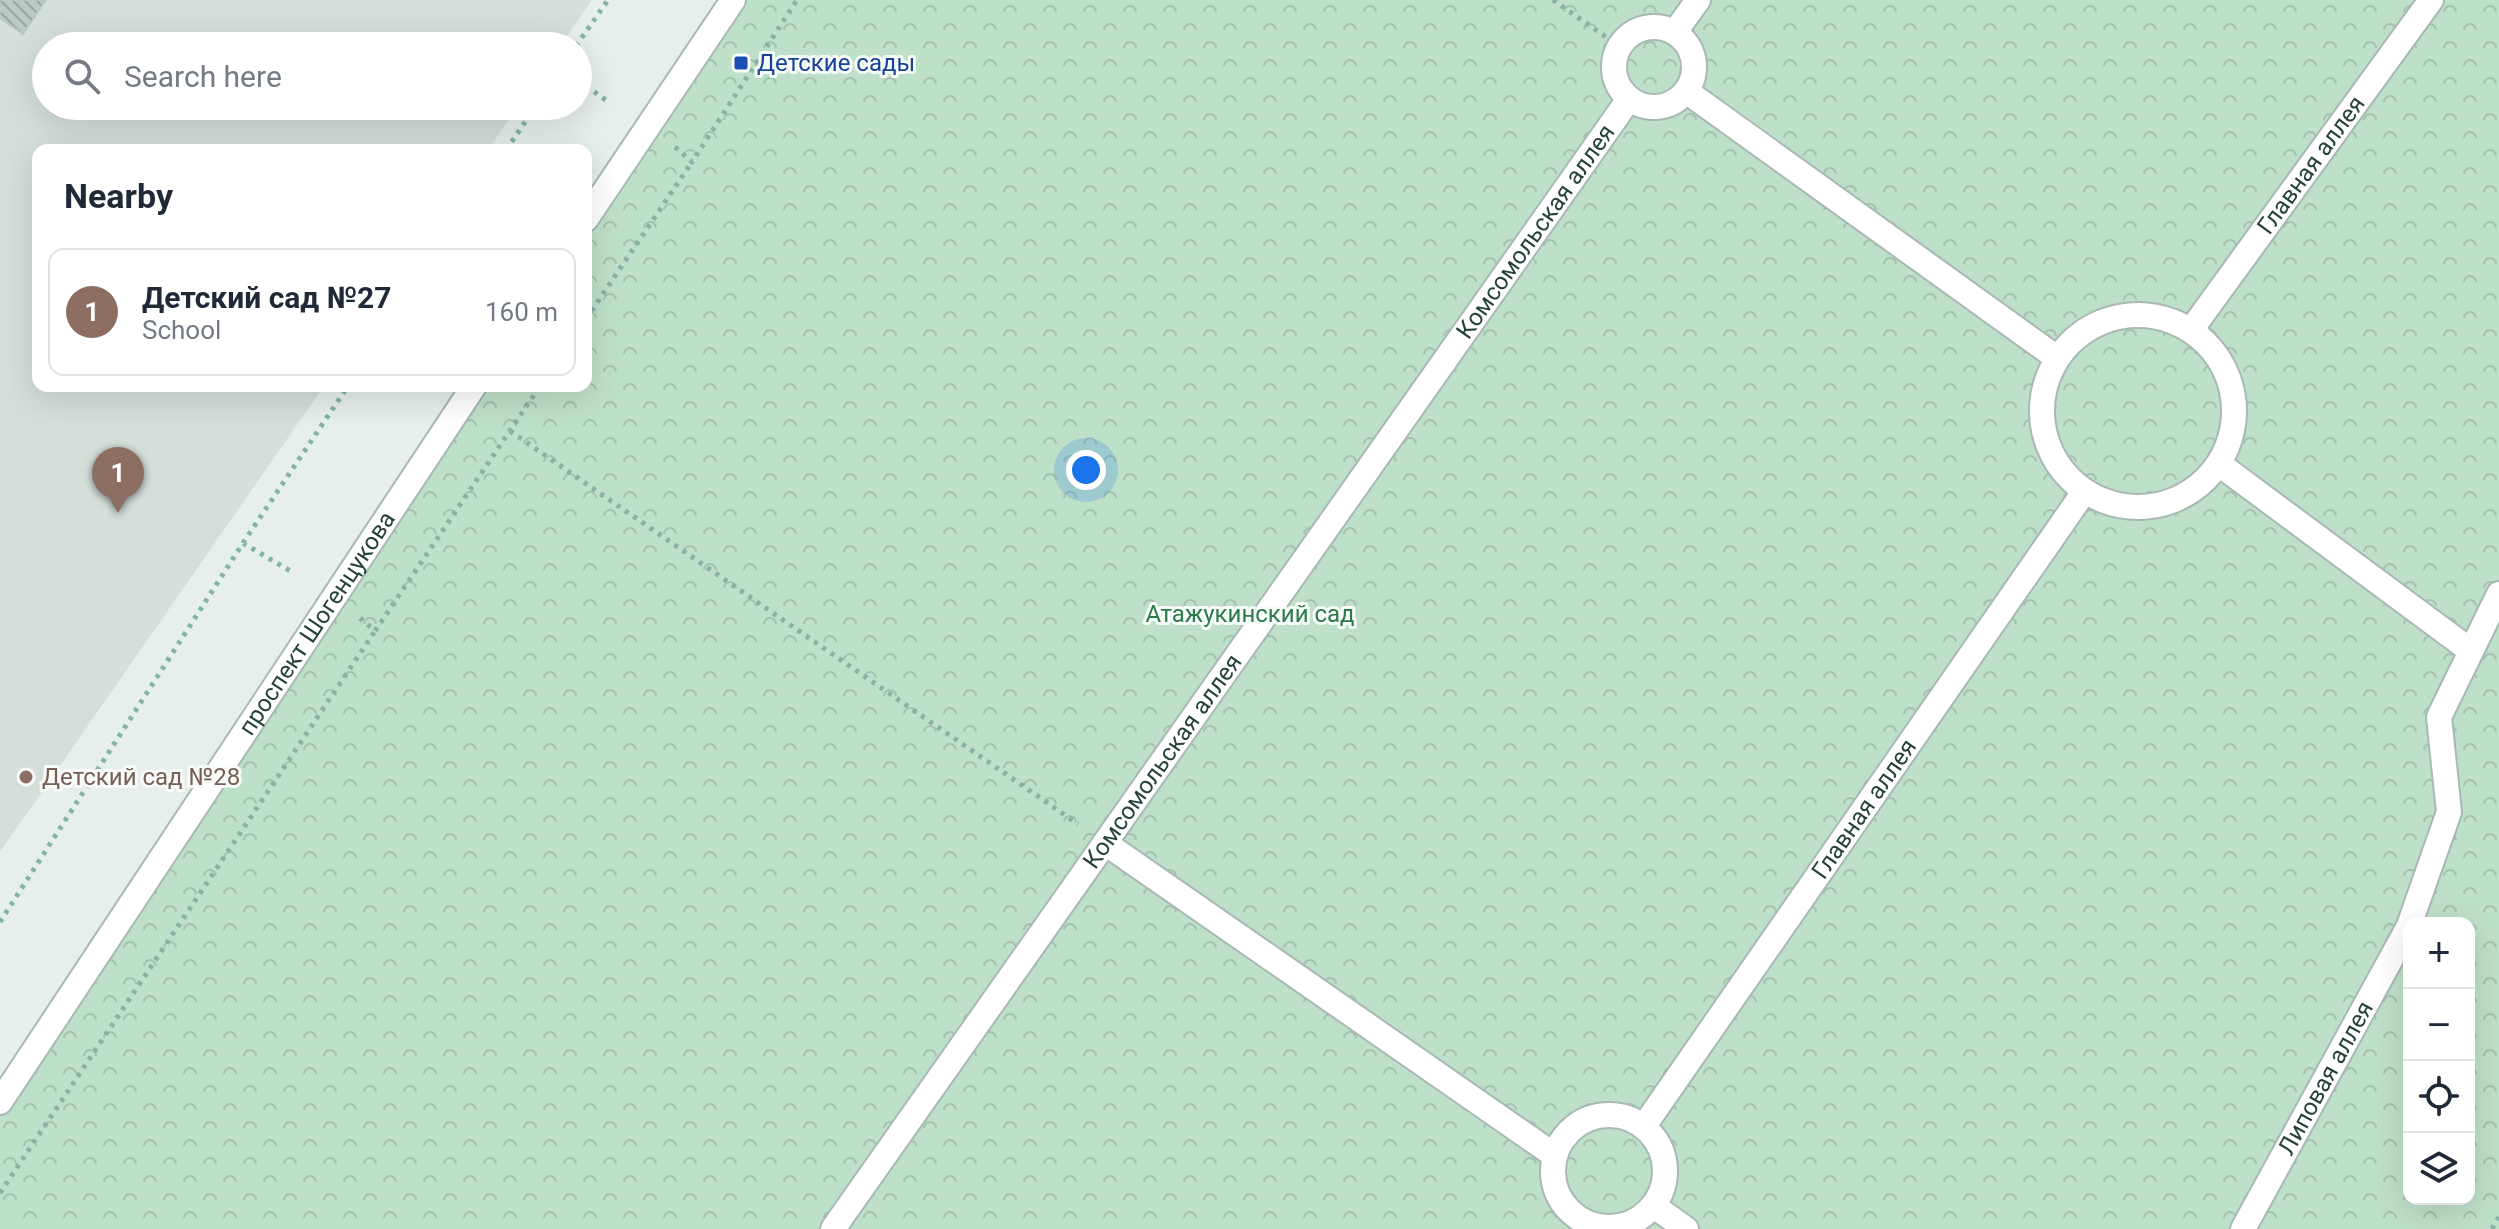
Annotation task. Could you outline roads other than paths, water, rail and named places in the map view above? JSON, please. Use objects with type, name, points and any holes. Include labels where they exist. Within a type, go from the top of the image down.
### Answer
[{"type":"street","points":[[592,210],[733,0]]},
{"type":"street","points":[[1675,32],[1698,0]]},
{"type":"street","name":"Главная аллея","points":[[2191,330],[2431,0]]},
{"type":"street","points":[[1644,28],[1666,28],[1675,32],[1690,49],[1694,60],[1692,82],[1686,91],[1665,106],[1640,105],[1629,99],[1615,80],[1614,57],[1619,46],[1626,38],[1644,28]]},
{"type":"street","points":[[1686,91],[2057,358]]},
{"type":"street","name":"Комсомольская аллея","points":[[833,1229],[1629,99]]},
{"type":"street","points":[[2118,316],[2156,316],[2191,330],[2218,357],[2233,391],[2233,429],[2219,464],[2192,491],[2157,506],[2120,506],[2084,492],[2057,466],[2043,431],[2043,393],[2057,358],[2083,331],[2118,316]]},
{"type":"street","name":"проспект Шогенцукова","points":[[0,1102],[470,392]]},
{"type":"street","points":[[2219,464],[2471,651]]},
{"type":"street","name":"Главная аллея","points":[[1644,1126],[2084,492]]},
{"type":"street","name":"Липовая аллея","points":[[2413,917],[2449,812],[2439,717],[2499,594]]},
{"type":"street","points":[[1105,843],[1554,1155]]},
{"type":"street","name":"Липовая аллея","points":[[2243,1229],[2403,938]]},
{"type":"street","points":[[1601,1114],[1624,1116],[1644,1126],[1658,1142],[1665,1164],[1664,1186],[1654,1206],[1637,1220],[1616,1227],[1569,1222],[1552,1178],[1554,1155],[1564,1136],[1580,1121],[1601,1114]]},
{"type":"street","points":[[1654,1206],[1686,1229]]},
{"type":"place","name":"Детские сады","points":[[741,63]]},
{"type":"place","name":"Детский сад №27","points":[[118,513]]},
{"type":"place","name":"Детский сад №28","points":[[26,777]]},
{"type":"park label","name":"Атажукинский сад","points":[[1250,614]]}]
